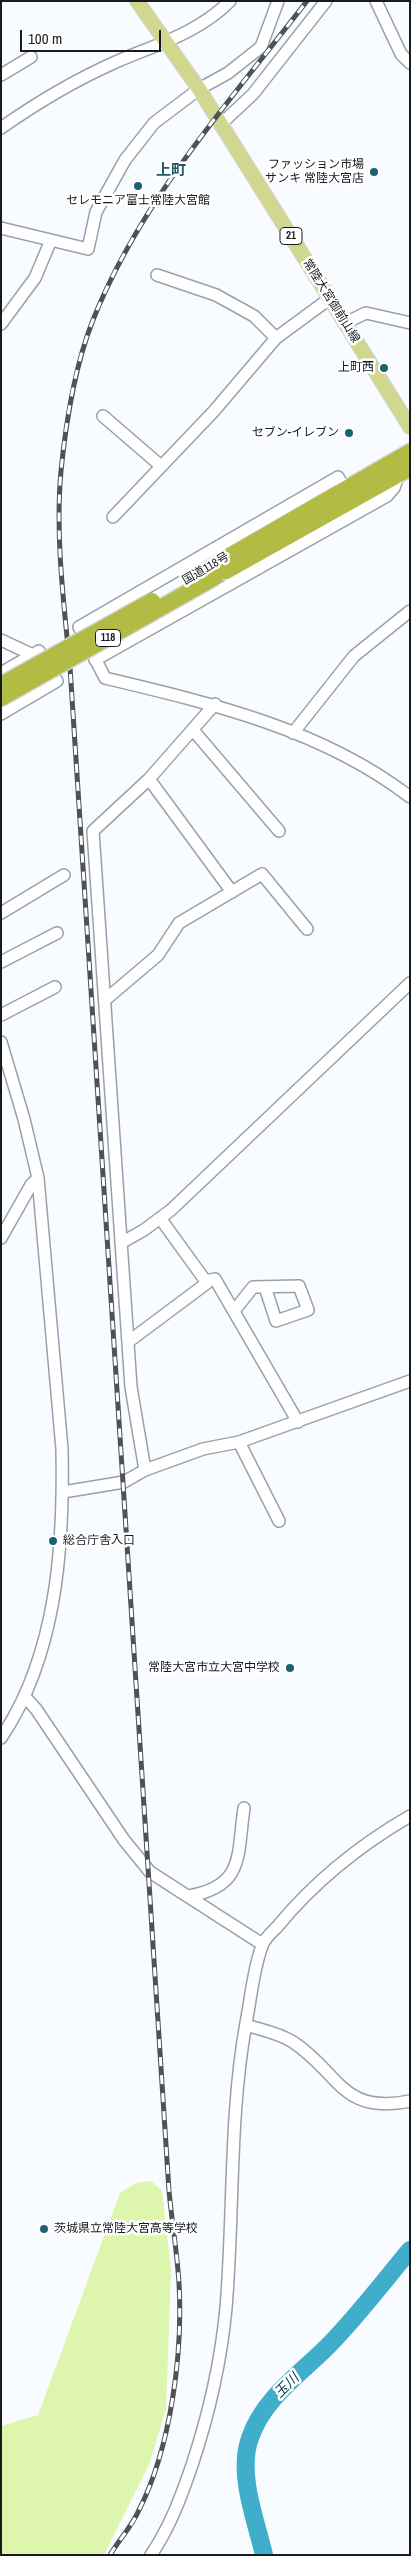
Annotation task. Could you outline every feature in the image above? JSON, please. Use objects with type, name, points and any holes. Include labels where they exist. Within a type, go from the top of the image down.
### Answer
[{"type":"highway","name":"国道118号","points":[[1,698],[212,573],[345,489],[410,452]]},
{"type":"highway","name":"国道118号","points":[[1,685],[404,471]]},
{"type":"main road","name":"常陸大宮御前山線","points":[[137,1],[221,124],[410,427]]},
{"type":"street","points":[[2,126],[50,96],[131,56],[166,42],[200,25],[230,1]]},
{"type":"street","points":[[1,228],[88,249],[96,212],[125,160],[154,122],[199,90],[228,73],[261,47],[278,1]]},
{"type":"street","points":[[221,124],[252,94],[326,1]]},
{"type":"street","points":[[376,1],[401,54],[410,63]]},
{"type":"street","points":[[1,75],[31,57]]},
{"type":"street","points":[[1,324],[35,278],[51,240]]},
{"type":"street","points":[[157,275],[216,295],[254,316],[276,338]]},
{"type":"street","points":[[113,517],[214,411],[276,338],[329,298]]},
{"type":"street","points":[[345,323],[366,313],[410,323]]},
{"type":"street","points":[[102,416],[161,466]]},
{"type":"street","points":[[95,660],[387,496],[404,471]]},
{"type":"street","points":[[345,489],[338,477],[79,628],[105,678],[215,704],[294,733],[374,772],[410,797]]},
{"type":"street","points":[[294,733],[354,656],[410,611]]},
{"type":"street","points":[[1,640],[33,655]]},
{"type":"street","points":[[1,673],[39,652],[57,682],[1,714]]},
{"type":"street","points":[[145,1470],[131,1387],[93,831],[149,779],[215,704]]},
{"type":"street","points":[[193,730],[279,831]]},
{"type":"street","points":[[149,779],[232,892]]},
{"type":"street","points":[[105,1000],[158,955],[179,923],[262,874],[307,929]]},
{"type":"street","points":[[1,913],[64,875]]},
{"type":"street","points":[[1,962],[56,933]]},
{"type":"street","points":[[121,1243],[160,1218],[409,984]]},
{"type":"street","points":[[1,1015],[55,987]]},
{"type":"street","points":[[1,1042],[6,1076],[32,1148],[38,1178],[62,1449],[63,1492],[59,1548],[47,1624],[34,1677],[26,1698],[1,1738]]},
{"type":"street","points":[[1,1238],[31,1185],[38,1178]]},
{"type":"street","points":[[128,1342],[207,1283],[160,1218]]},
{"type":"street","points":[[205,1281],[216,1279],[298,1422]]},
{"type":"street","points":[[234,1311],[253,1287],[265,1287]]},
{"type":"street","points":[[63,1492],[124,1482],[145,1470],[203,1449],[238,1442],[410,1381]]},
{"type":"street","points":[[238,1442],[279,1521]]},
{"type":"street","points":[[26,1698],[36,1709],[138,1858],[150,1872],[262,1944]]},
{"type":"street","points":[[189,1896],[205,1893],[219,1887],[230,1877],[236,1863],[244,1808]]},
{"type":"street","points":[[151,2555],[167,2529],[179,2502],[204,2424],[219,2359],[228,2270],[235,2094],[262,1944],[309,1892],[334,1870],[378,1835],[410,1816]]},
{"type":"street","points":[[246,2025],[279,2034],[292,2042],[347,2093],[362,2101],[385,2105],[410,2101]]},
{"type":"green space","points":[[151,2181],[162,2191],[171,2269],[166,2409],[149,2465],[104,2555],[1,2555],[1,2426],[38,2415],[120,2193],[136,2183]]},
{"type":"waterway","name":"玉川","points":[[264,2555],[249,2497],[246,2467],[250,2438],[256,2423],[274,2398],[341,2332],[410,2250]]},
{"type":"railway","points":[[110,2555],[136,2516],[150,2485],[159,2458],[167,2429],[177,2369],[180,2310],[178,2271],[169,2191],[70,667],[61,570],[59,496],[65,433],[76,376],[86,338],[113,276],[135,234],[189,153],[307,1]]},
{"type":"place","name":"ファッション市場 サンキ 常陸大宮店","points":[[374,172]]},
{"type":"place","name":"セレモニア富士常陸大宮館","points":[[138,186]]},
{"type":"place","name":"上町西","points":[[384,368]]},
{"type":"place","name":"セブン-イレブン","points":[[349,433]]},
{"type":"place","name":"総合庁舎入口","points":[[53,1541]]},
{"type":"place","name":"常陸大宮市立大宮中学校","points":[[290,1668]]},
{"type":"place","name":"茨城県立常陸大宮高等学校","points":[[44,2229]]},
{"type":"district","name":"上町","points":[[171,171]]}]
